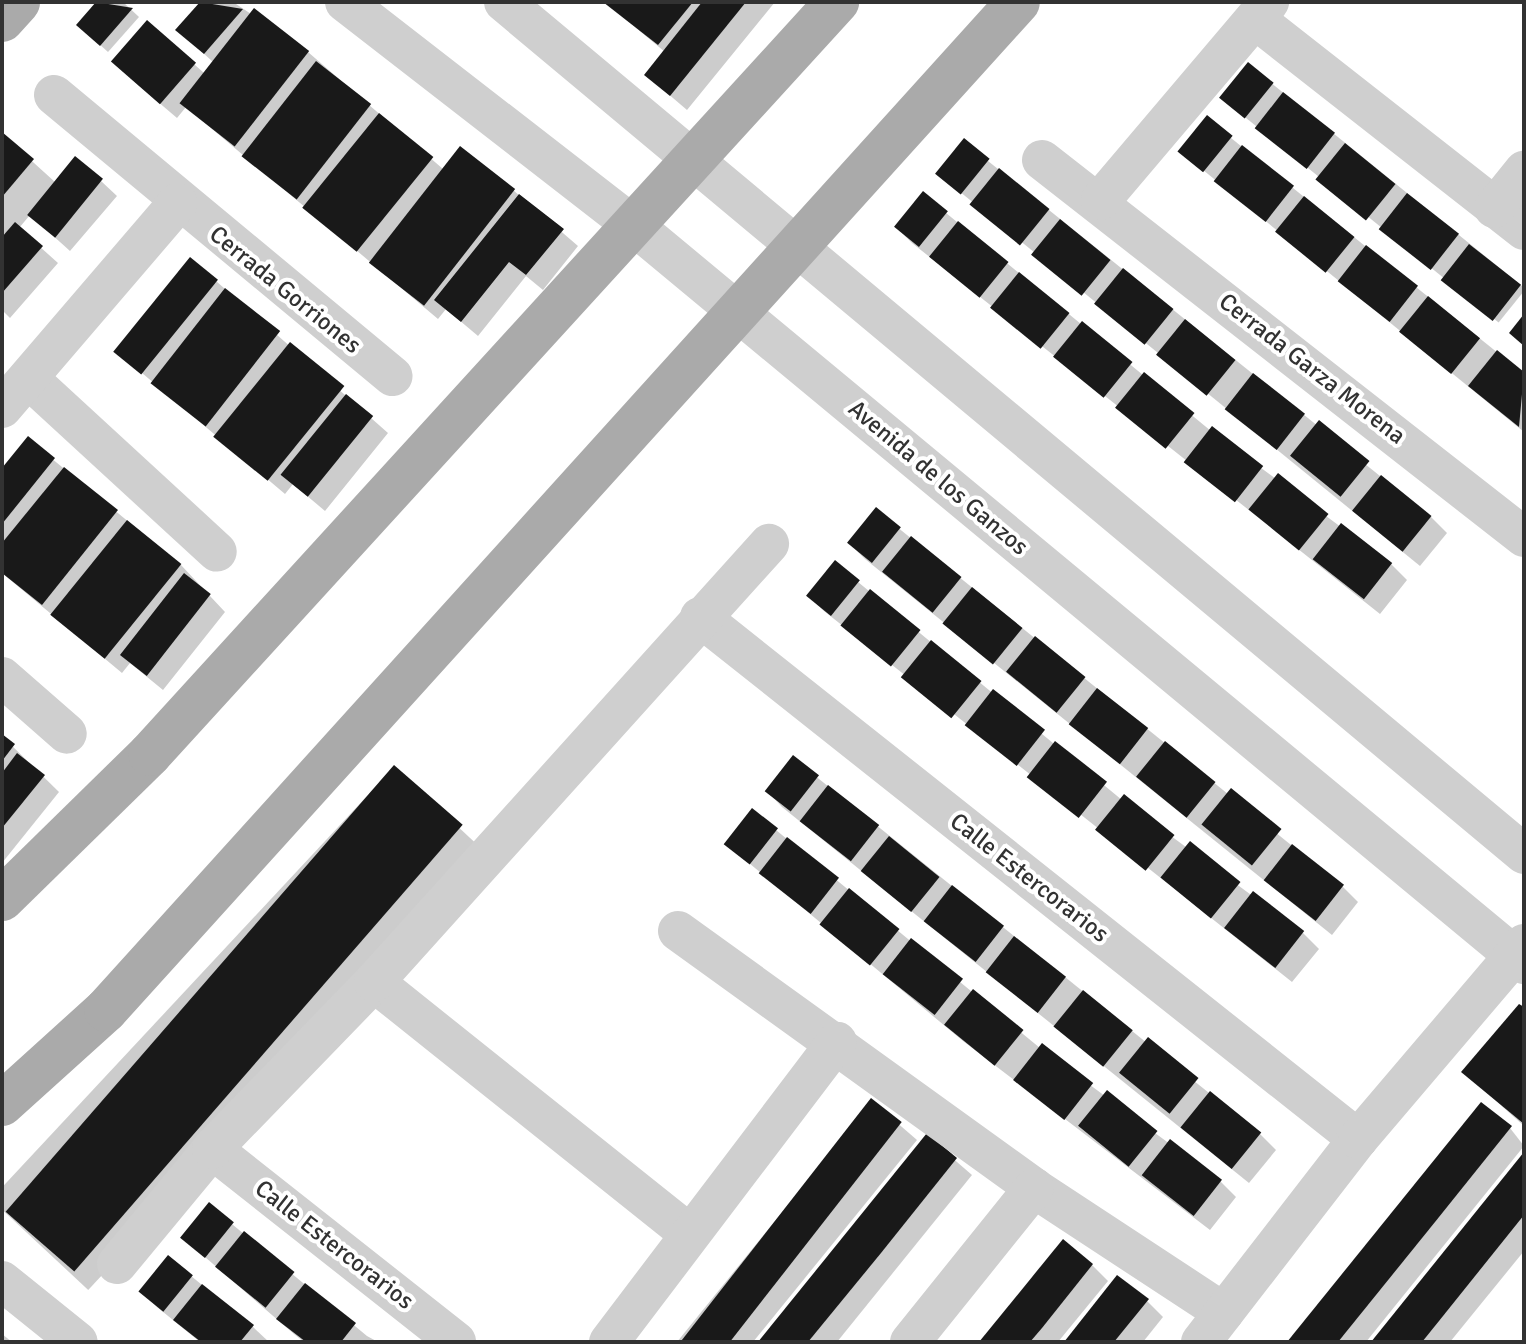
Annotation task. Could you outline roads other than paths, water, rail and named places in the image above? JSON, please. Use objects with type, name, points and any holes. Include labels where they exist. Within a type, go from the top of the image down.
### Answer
[{"type":"main road","points":[[2,20],[18,2]]},
{"type":"main road","points":[[2,899],[150,754],[837,2]]},
{"type":"main road","points":[[2,1104],[106,1010],[735,310],[800,247],[1018,2]]},
{"type":"street","name":"Avenida de los Ganzos","points":[[345,2],[633,225],[1520,954]]},
{"type":"street","points":[[504,2],[688,162],[800,247],[1524,854]]},
{"type":"street","points":[[1101,200],[1262,10],[1509,219],[1524,171]]},
{"type":"street","name":"Cerrada Gorriones","points":[[54,95],[178,203],[393,376]]},
{"type":"street","name":"Cerrada Garza Morena","points":[[1042,160],[1101,200],[1524,537]]},
{"type":"street","points":[[2,408],[178,203]]},
{"type":"street","points":[[29,379],[217,552]]},
{"type":"street","points":[[117,1264],[212,1149],[374,982],[769,544]]},
{"type":"street","name":"Calle Estercorarios","points":[[700,617],[1358,1139]]},
{"type":"street","points":[[2,677],[67,734]]},
{"type":"street","points":[[678,931],[837,1042],[1034,1188],[1213,1328],[1358,1139],[1520,954]]},
{"type":"street","points":[[374,982],[688,1233]]},
{"type":"street","points":[[609,1342],[688,1233],[837,1042]]},
{"type":"street","name":"Calle Estercorarios","points":[[212,1149],[456,1342]]},
{"type":"street","points":[[910,1342],[1034,1188]]},
{"type":"street","points":[[2,1281],[78,1342]]}]
